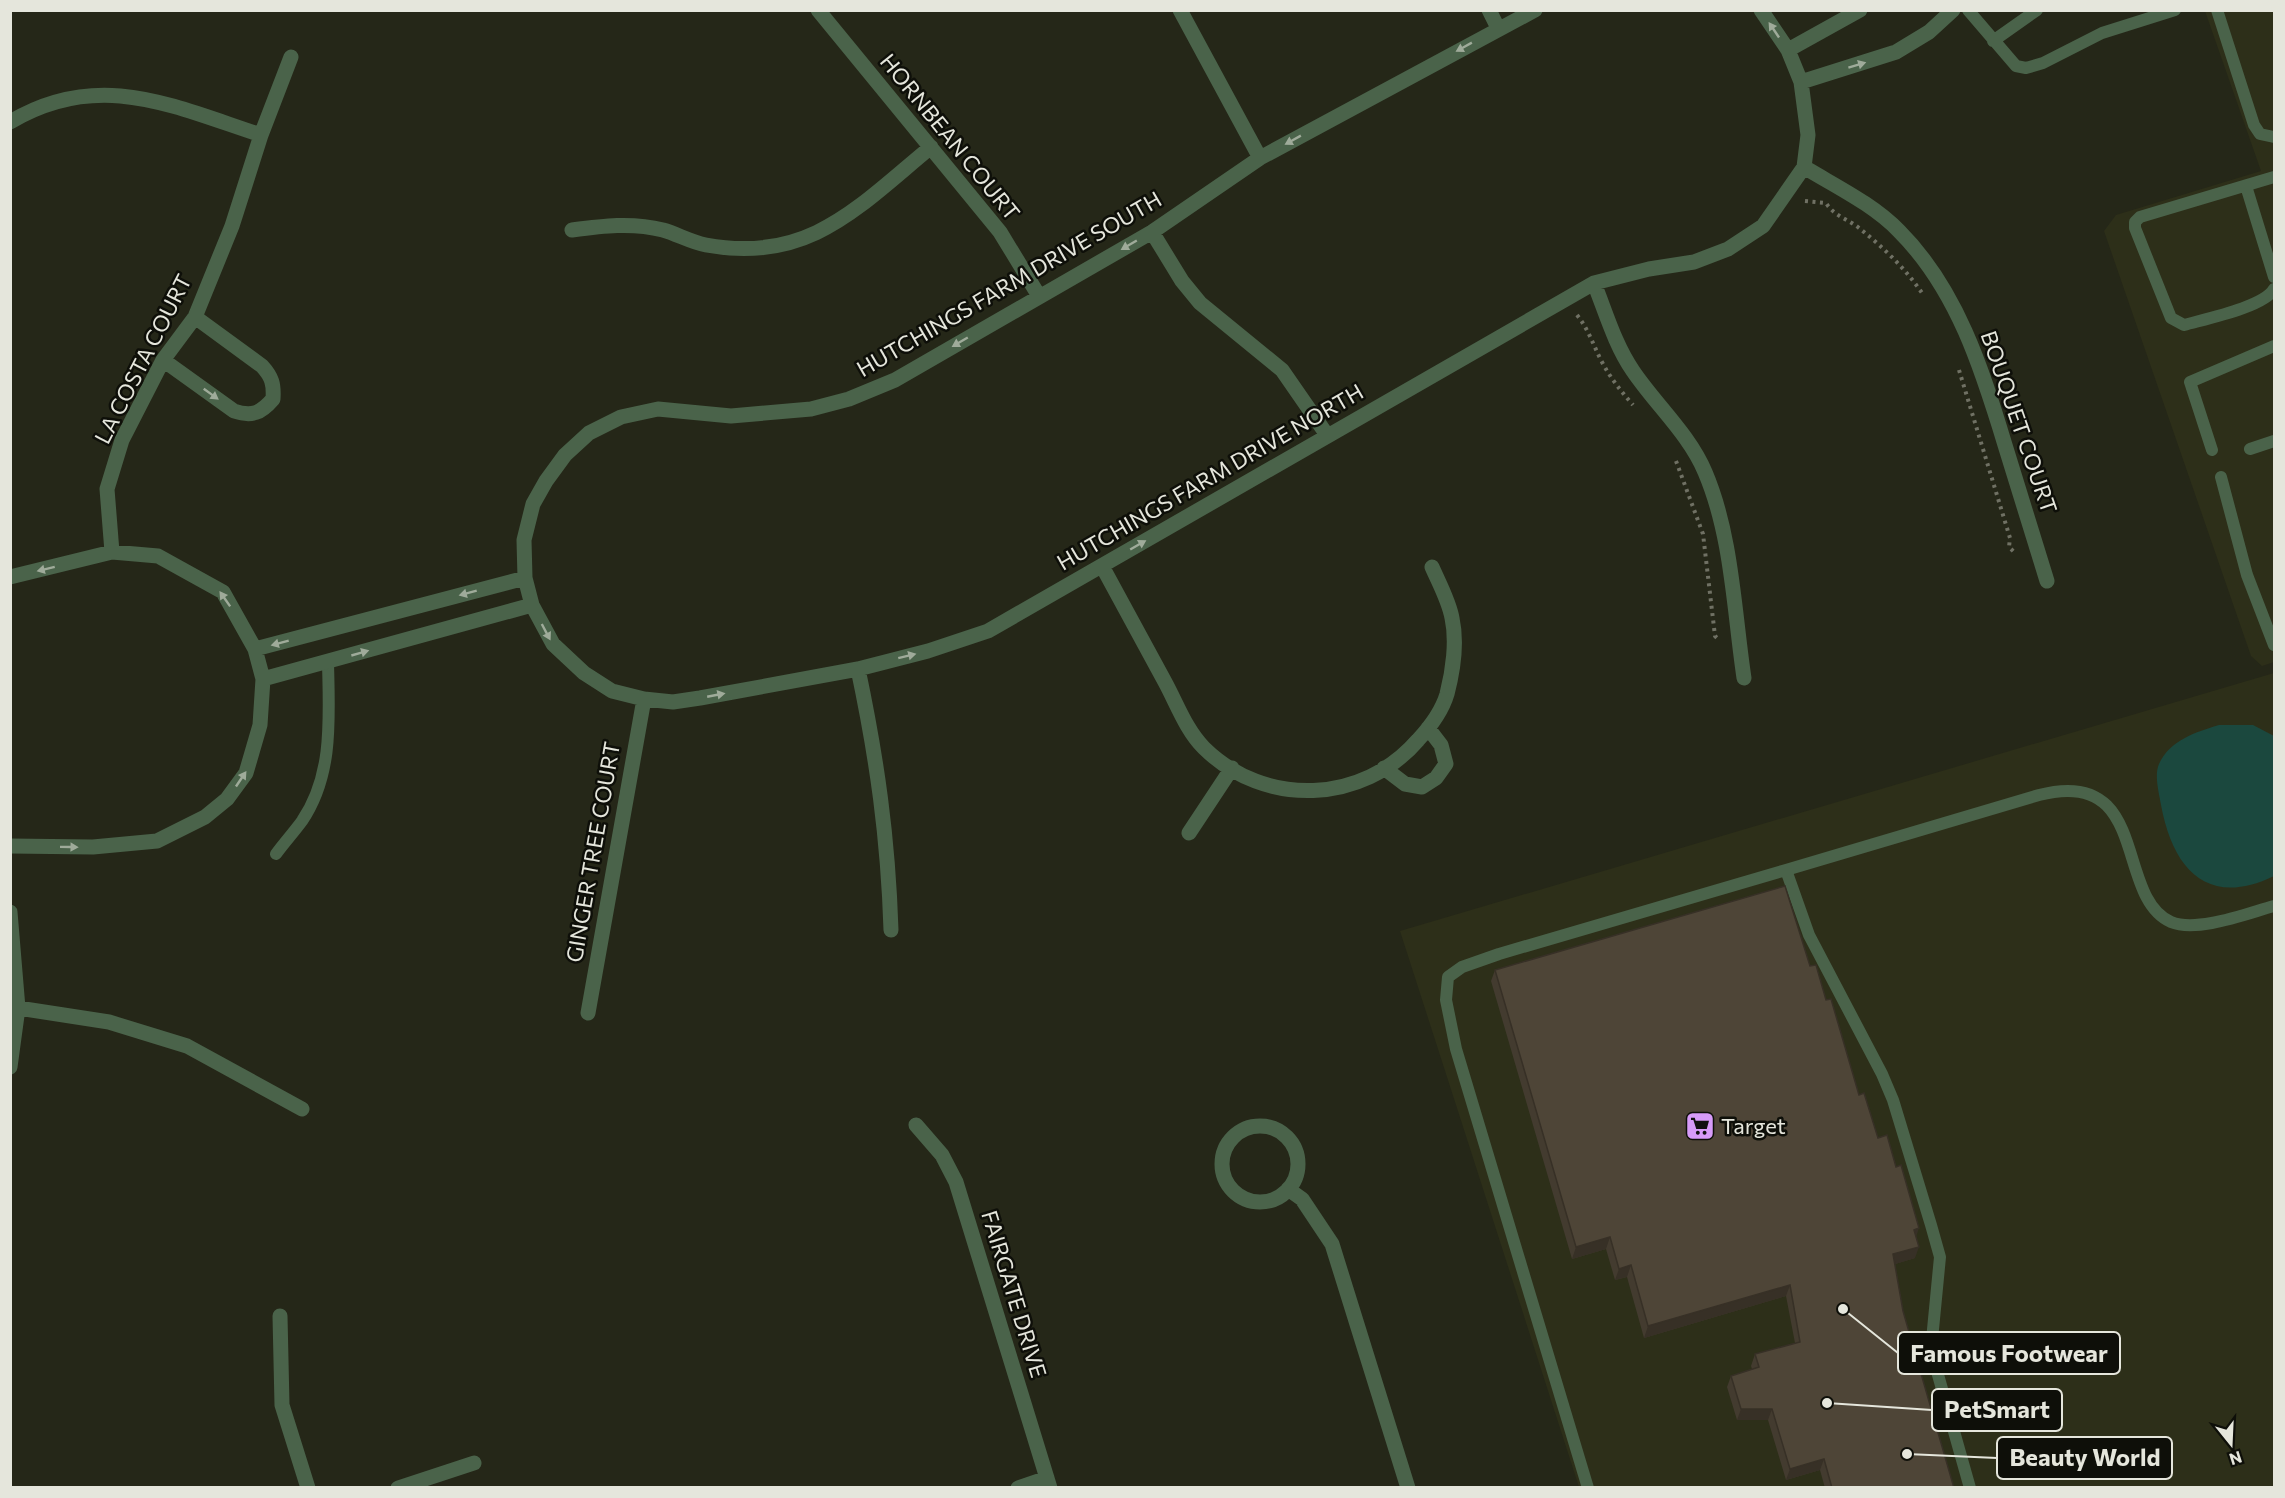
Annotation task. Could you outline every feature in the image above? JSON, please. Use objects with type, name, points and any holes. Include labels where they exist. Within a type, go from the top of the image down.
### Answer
[{"type":"street","name":"HORNBEAN COURT","points":[[818,10],[1000,232],[1039,296]]},
{"type":"street","points":[[1180,10],[1260,158]]},
{"type":"street","points":[[1489,10],[1498,28]]},
{"type":"street","name":"HUTCHINGS FARM DRIVE SOUTH","points":[[525,578],[524,540],[533,504],[565,454],[589,433],[621,417],[658,409],[693,410],[731,416],[772,415],[811,409],[849,399],[895,380],[1152,232],[1260,158],[1535,10]]},
{"type":"street","points":[[1761,10],[1788,50],[1860,10]]},
{"type":"street","points":[[1801,82],[1896,52],[1929,32],[1953,10]]},
{"type":"street","name":"HUTCHINGS FARM DRIVE NORTH","points":[[525,578],[532,605],[553,644],[584,673],[612,691],[644,699],[673,702],[858,669],[928,651],[988,632],[1594,283],[1649,269],[1694,262],[1728,249],[1763,226],[1804,167],[1808,135],[1801,82],[1788,50]]},
{"type":"street","name":"LA COSTA COURT","points":[[112,552],[107,489],[123,440],[163,360],[195,317],[232,226],[261,135],[291,57]]},
{"type":"street","points":[[10,122],[26,112],[93,93],[127,95],[159,101],[261,135]]},
{"type":"street","points":[[572,230],[621,224],[662,230],[703,244],[745,251],[797,242],[843,220],[931,147]]},
{"type":"street","name":"BOUQUET COURT","points":[[1804,167],[1853,197],[1898,229],[1928,264],[1948,297],[1977,354],[2047,580]]},
{"type":"street","points":[[1152,232],[1182,281],[1200,303],[1282,370],[1327,435]]},
{"type":"street","points":[[1594,283],[1618,347],[1633,372],[1677,426],[1705,471],[1723,527],[1744,678]]},
{"type":"street","points":[[163,360],[234,411],[246,415],[257,414],[273,399],[274,387],[270,375],[262,366],[195,317]]},
{"type":"street","points":[[10,577],[112,552],[158,556],[223,592],[255,649],[263,680],[261,725],[246,773],[227,799],[205,817],[157,842],[93,847],[10,846]]},
{"type":"street","points":[[1102,566],[1185,722],[1204,748],[1260,784],[1312,792],[1343,787],[1384,768],[1408,751],[1428,728],[1446,696],[1453,662],[1452,617],[1432,567]]},
{"type":"street","points":[[255,649],[525,578]]},
{"type":"street","points":[[263,680],[532,605]]},
{"type":"street","points":[[858,669],[879,770],[889,855],[891,930]]},
{"type":"street","name":"GINGER TREE COURT","points":[[588,1013],[644,699]]},
{"type":"street","points":[[1384,768],[1405,784],[1422,787],[1436,778],[1446,764],[1441,745],[1428,728]]},
{"type":"street","points":[[1189,833],[1232,768]]},
{"type":"street","points":[[10,912],[18,1008],[10,1067]]},
{"type":"street","points":[[18,1008],[109,1022],[187,1046],[302,1109]]},
{"type":"street","name":"FAIRGATE DRIVE","points":[[916,1125],[942,1155],[956,1182],[1049,1483]]},
{"type":"street","points":[[1263,1126],[1285,1135],[1297,1156],[1295,1179],[1288,1189],[1279,1196],[1256,1201],[1244,1198],[1233,1190],[1226,1180],[1222,1167],[1229,1142],[1238,1133],[1263,1126]]},
{"type":"street","points":[[1288,1189],[1302,1199],[1332,1244],[1408,1488]]},
{"type":"street","points":[[280,1316],[282,1404],[308,1488]]},
{"type":"street","points":[[398,1488],[474,1463]]},
{"type":"street","points":[[1018,1488],[1049,1483]]},
{"type":"lane","points":[[1968,10],[2016,66],[2026,68],[2043,63],[2102,33],[2175,10]]},
{"type":"lane","points":[[1993,41],[2037,10]]},
{"type":"lane","points":[[2217,10],[2254,124],[2260,134],[2274,137]]},
{"type":"lane","points":[[2274,177],[2140,217],[2135,222],[2134,228],[2171,318],[2177,323],[2184,325],[2258,302],[2270,296],[2274,289]]},
{"type":"lane","points":[[2246,186],[2274,277]]},
{"type":"lane","points":[[2212,450],[2190,382],[2274,346]]},
{"type":"lane","points":[[2250,449],[2274,441]]},
{"type":"lane","points":[[2221,477],[2247,575],[2274,645]]},
{"type":"lane","points":[[276,854],[303,820],[324,766],[329,720],[328,662]]},
{"type":"lane","points":[[1588,1488],[1456,1049],[1446,1000],[1448,977],[1462,967],[1499,954],[2059,790],[2080,790],[2093,796],[2109,810],[2120,826],[2144,890],[2159,912],[2170,922],[2187,926],[2207,923],[2274,906]]},
{"type":"lane","points":[[1786,870],[1809,935],[1882,1074],[1893,1100],[1931,1225],[1940,1257],[1931,1350],[1970,1488]]},
{"type":"path","points":[[1805,201],[1826,203],[1831,212],[1853,223],[1874,239],[1901,268],[1929,304]]},
{"type":"path","points":[[1577,315],[1589,331],[1615,385],[1634,406]]},
{"type":"path","points":[[1958,365],[2010,538],[2009,547],[2014,552]]},
{"type":"path","points":[[1674,456],[1703,534],[1715,636],[1718,639]]},
{"type":"shaded area","points":[[2205,11],[2274,11],[2274,662],[2262,666],[2251,656],[2104,231],[2116,215],[2261,171]]},
{"type":"shaded area","points":[[2274,673],[2274,1487],[1579,1487],[1400,931]]},
{"type":"water","points":[[2219,725],[2253,725],[2274,736],[2274,876],[2251,885],[2230,888],[2212,885],[2197,877],[2174,848],[2161,805],[2157,779],[2159,764],[2170,749],[2184,738]]},
{"type":"building","name":"Target","points":[[1785,886],[1810,966],[1816,965],[1826,1000],[1831,999],[1859,1095],[1864,1093],[1878,1138],[1887,1135],[1896,1167],[1901,1165],[1919,1228],[1914,1230],[1919,1247],[1893,1254],[1903,1311],[1954,1488],[1832,1488],[1824,1459],[1790,1469],[1772,1409],[1741,1409],[1731,1376],[1759,1367],[1755,1354],[1800,1342],[1790,1285],[1648,1326],[1631,1265],[1619,1269],[1610,1237],[1576,1247],[1495,970]]},
{"type":"place","name":"Target","points":[[1700,1126]]},
{"type":"place","name":"Famous Footwear","points":[[1843,1309]]},
{"type":"place","name":"PetSmart","points":[[1827,1403]]},
{"type":"place","name":"Beauty World","points":[[1907,1454]]}]
